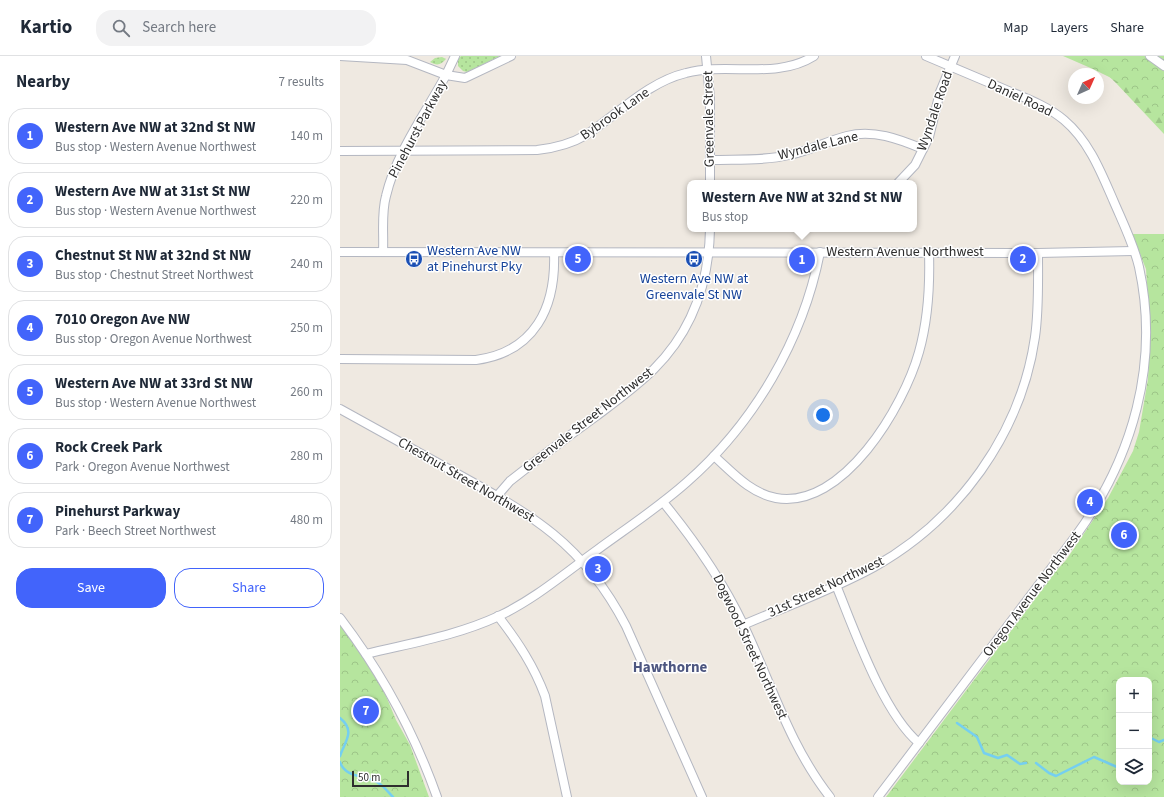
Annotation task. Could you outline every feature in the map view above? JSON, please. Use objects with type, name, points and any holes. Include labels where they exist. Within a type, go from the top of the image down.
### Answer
[{"type":"street","points":[[340,56],[407,60],[446,75],[455,56]]},
{"type":"street","name":"Pinehurst Parkway","points":[[383,252],[386,197],[404,151],[446,75],[465,78],[511,56]]},
{"type":"street","name":"Greenvale Street","points":[[706,56],[709,68],[710,180]]},
{"type":"street","name":"Bybrook Lane","points":[[340,151],[538,150],[565,145],[586,136],[647,91],[662,82],[685,73],[709,68],[778,68],[800,64],[814,56]]},
{"type":"street","name":"Daniel Road","points":[[926,56],[1042,105],[1064,120],[1082,139],[1100,171],[1133,251]]},
{"type":"street","name":"Wyndale Road","points":[[901,180],[915,165],[929,137],[940,92],[955,56]]},
{"type":"street","points":[[1150,56],[1164,66]]},
{"type":"street","name":"Wyndale Lane","points":[[710,160],[761,159],[788,156],[846,136],[866,134],[897,139],[923,149]]},
{"type":"street","points":[[710,232],[710,252]]},
{"type":"street","name":"Western Avenue Northwest","points":[[340,252],[1038,253],[1133,251]]},
{"type":"street","name":"Oregon Avenue Northwest","points":[[878,797],[1081,528],[1103,494],[1119,462],[1138,407],[1145,358],[1144,299],[1139,266],[1133,251]]},
{"type":"street","name":"Greenvale Street Northwest","points":[[497,496],[510,481],[630,391],[663,360],[683,332],[698,302],[704,283],[710,252]]},
{"type":"street","points":[[366,654],[436,639],[498,616],[534,596],[663,502],[687,482],[714,456],[751,411],[783,357],[803,316],[820,252]]},
{"type":"street","points":[[340,359],[476,360],[492,357],[507,351],[531,333],[548,306],[554,287],[554,253]]},
{"type":"street","points":[[714,456],[753,490],[776,498],[796,498],[816,493],[826,487],[854,463],[884,427],[901,397],[915,365],[925,324],[930,275],[929,253]]},
{"type":"street","name":"31st Street Northwest","points":[[743,625],[836,585],[885,560],[928,530],[966,490],[996,448],[1019,399],[1033,352],[1039,302],[1038,253]]},
{"type":"street","name":"Chestnut Street Northwest","points":[[340,409],[497,496],[538,521],[560,539],[582,561],[611,600],[626,626],[702,797]]},
{"type":"street","name":"Dogwood Street Northwest","points":[[663,502],[712,566],[743,625],[781,714],[800,752],[830,797]]},
{"type":"street","points":[[836,585],[884,694],[906,729],[919,742]]},
{"type":"street","points":[[498,616],[525,652],[545,696],[568,797]]},
{"type":"street","points":[[340,618],[366,654],[403,717],[437,797]]},
{"type":"green space","points":[[461,56],[500,56],[467,72],[463,71],[458,66],[458,59]]},
{"type":"green space","points":[[1063,56],[1164,56],[1164,118],[1142,97],[1104,74],[1104,68],[1090,68]]},
{"type":"green space","points":[[442,57],[446,59],[441,64],[430,62],[435,58]]},
{"type":"green space","points":[[1097,65],[1164,74],[1164,134],[1104,72],[1104,68],[1100,68]]},
{"type":"green space","points":[[1132,234],[1164,234],[1164,797],[886,797],[1056,571],[1066,560],[1108,498],[1133,451],[1139,432],[1148,379],[1150,329],[1146,269]]},
{"type":"green space","points":[[340,622],[379,679],[396,720],[410,745],[429,797],[340,797]]},
{"type":"waterway","points":[[340,718],[345,723],[348,732],[348,736],[340,756]]},
{"type":"waterway","points":[[957,723],[977,737],[984,753],[998,758],[1007,755],[1020,764],[1026,763]]},
{"type":"waterway","points":[[1152,738],[1159,742],[1164,740]]},
{"type":"waterway","points":[[1036,763],[1049,773],[1056,776],[1094,757],[1116,767]]},
{"type":"waterway","points":[[340,762],[346,771],[377,782],[393,797]]},
{"type":"place","name":"Western Ave NW at Pinehurst Pky","points":[[414,259]]},
{"type":"place","name":"Western Ave NW at 33rd St NW","points":[[578,259]]},
{"type":"place","name":"Western Ave NW at Greenvale St NW","points":[[694,259]]},
{"type":"place","name":"Western Ave NW at 31st St NW","points":[[1023,259]]},
{"type":"place","name":"Western Ave NW at 32nd St NW","points":[[802,260]]},
{"type":"place","name":"7010 Oregon Ave NW","points":[[1090,502]]},
{"type":"place","name":"Rock Creek Park","points":[[1124,535]]},
{"type":"place","name":"Chestnut St NW at 32nd St NW","points":[[598,569]]},
{"type":"place","name":"Pinehurst Parkway","points":[[366,711]]},
{"type":"district","name":"Hawthorne","points":[[670,667]]}]
